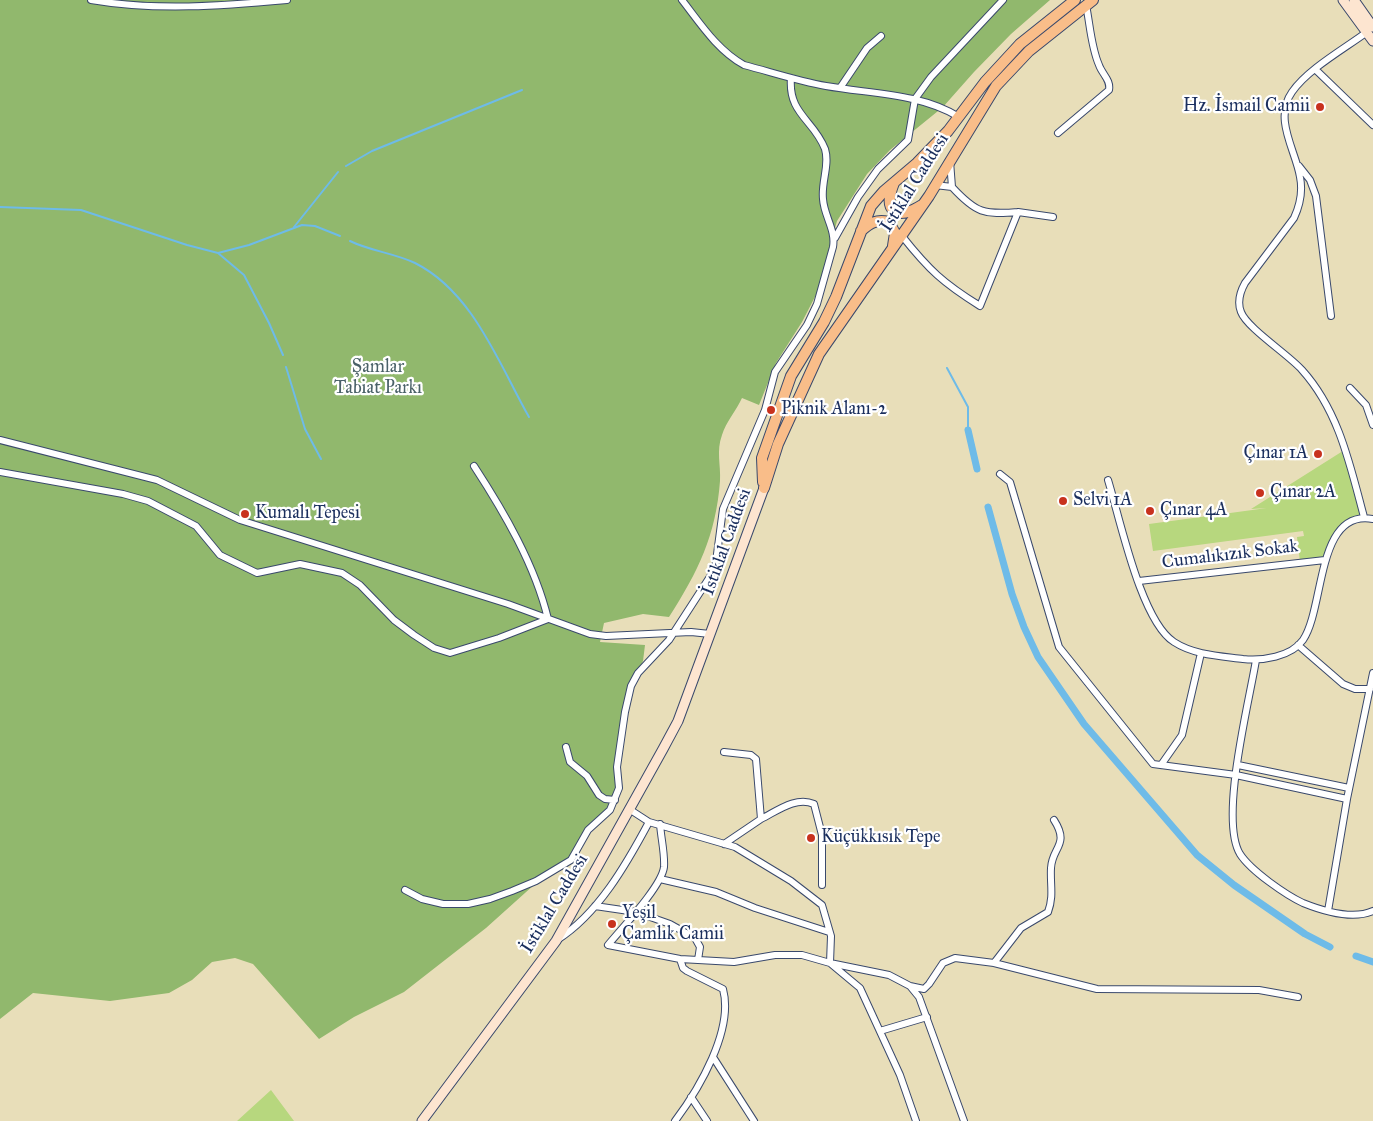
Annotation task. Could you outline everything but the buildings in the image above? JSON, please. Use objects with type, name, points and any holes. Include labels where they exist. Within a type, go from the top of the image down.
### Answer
[{"type":"main road","name":"İstiklal Caddesi","points":[[764,488],[762,458],[791,376],[824,322],[871,206],[923,157],[959,117],[985,82],[1020,44],[1075,0]]},
{"type":"main road","points":[[1343,0],[1370,30]]},
{"type":"main road","points":[[1354,0],[1370,30],[1373,41]]},
{"type":"main road","name":"İstiklal Caddesi","points":[[422,1121],[556,941],[678,721],[764,488],[778,444],[818,354],[902,236],[996,86],[1029,51],[1090,3]]},
{"type":"main road","points":[[895,182],[890,201],[891,208],[895,213],[903,214],[923,204]]},
{"type":"main road","points":[[860,232],[870,223],[880,220],[889,222],[895,232],[891,251]]},
{"type":"street","points":[[91,0],[120,5],[178,6],[235,5],[287,0]]},
{"type":"street","points":[[682,0],[716,43],[732,58],[744,65],[791,78],[840,88],[915,99],[943,108],[959,117]]},
{"type":"street","points":[[405,890],[422,899],[443,904],[468,904],[490,899],[536,881],[571,860],[588,830],[610,810],[619,788],[617,767],[619,750],[631,686],[638,673],[664,646],[715,569],[723,509],[765,410],[774,372],[807,325],[817,304],[835,238],[858,197],[878,169],[908,140],[915,99],[931,77],[1003,0]]},
{"type":"street","points":[[1058,133],[1109,90],[1110,84],[1099,65],[1095,51],[1090,3]]},
{"type":"street","points":[[1364,517],[1341,434],[1321,394],[1301,369],[1244,318],[1238,304],[1240,292],[1245,283],[1294,218],[1299,206],[1301,187],[1296,163],[1287,137],[1286,104],[1296,86],[1370,30]]},
{"type":"street","points":[[840,88],[867,48],[881,36]]},
{"type":"street","points":[[1316,70],[1373,125]]},
{"type":"street","points":[[791,78],[790,92],[796,107],[824,146],[827,155],[823,198],[835,238]]},
{"type":"street","points":[[950,159],[952,188]]},
{"type":"street","points":[[1296,163],[1310,180],[1316,196],[1331,316]]},
{"type":"street","points":[[935,185],[952,188],[967,202],[987,214],[1018,212],[1053,217]]},
{"type":"street","points":[[902,236],[929,270],[948,287],[980,306],[1018,212]]},
{"type":"street","points":[[1350,388],[1366,405],[1373,425]]},
{"type":"street","points":[[0,440],[157,480],[240,520],[508,604],[590,634],[606,636],[673,633],[710,634]]},
{"type":"street","points":[[474,466],[489,489],[531,568],[543,597],[548,619]]},
{"type":"street","points":[[0,472],[123,494],[148,501],[196,526],[220,555],[257,573],[300,564],[342,573],[360,585],[394,620],[414,635],[434,648],[450,653],[499,638],[548,619]]},
{"type":"street","points":[[1000,474],[1010,482],[1059,647],[1153,764],[1236,774],[1347,799]]},
{"type":"street","points":[[1108,480],[1149,613],[1172,642],[1201,653],[1256,660],[1286,652],[1298,645],[1314,615],[1326,560],[1336,533],[1344,525],[1364,517],[1373,519]]},
{"type":"street","name":"Cumalıkızık Sokak","points":[[1139,581],[1326,560]]},
{"type":"street","points":[[1298,645],[1342,684],[1354,689],[1370,689]]},
{"type":"street","points":[[1161,766],[1182,735],[1201,653]]},
{"type":"street","points":[[1256,660],[1236,774],[1231,818],[1234,839],[1241,855],[1260,873],[1295,899],[1316,908],[1345,914],[1366,914],[1373,911]]},
{"type":"street","points":[[1328,911],[1349,788],[1373,673]]},
{"type":"street","points":[[566,746],[570,762],[587,776],[599,795],[605,799],[615,800]]},
{"type":"street","points":[[724,752],[751,754],[756,759],[761,819]]},
{"type":"street","points":[[1238,765],[1349,788]]},
{"type":"street","points":[[724,844],[761,819],[792,803],[807,801],[814,804],[822,835],[822,885]]},
{"type":"street","points":[[629,809],[649,822],[735,847],[791,881],[822,905],[829,932],[830,963],[860,988],[900,1075],[916,1121]]},
{"type":"street","points":[[994,963],[1021,928],[1048,912],[1052,902],[1053,888],[1051,866],[1060,846],[1060,830],[1054,820]]},
{"type":"street","points":[[556,941],[572,930],[595,906],[638,842],[649,822]]},
{"type":"street","points":[[660,824],[664,867],[660,879],[636,912],[608,945],[680,959],[734,962],[775,955],[802,955],[830,963],[889,975],[910,986],[924,989],[943,962],[955,958],[994,963],[1096,989],[1259,990],[1298,997]]},
{"type":"street","points":[[660,879],[716,892],[755,908],[829,932]]},
{"type":"street","points":[[595,906],[636,912],[670,924],[695,938],[700,947],[698,960]]},
{"type":"street","points":[[675,1121],[691,1098],[712,1057],[724,1022],[723,989],[682,968],[680,959]]},
{"type":"street","points":[[910,986],[920,997],[964,1121]]},
{"type":"street","points":[[880,1031],[927,1017]]},
{"type":"street","points":[[712,1057],[754,1121]]},
{"type":"street","points":[[691,1098],[707,1121]]},
{"type":"green space","name":"Şamlar Tabiat Parkı","points":[[0,0],[1050,0],[1011,34],[943,107],[890,150],[867,174],[837,221],[818,291],[802,322],[776,363],[759,405],[742,398],[724,430],[719,447],[720,481],[718,501],[710,536],[689,584],[669,617],[643,614],[604,623],[600,642],[645,645],[643,661],[631,686],[617,767],[619,788],[615,800],[592,827],[571,860],[535,884],[486,928],[404,992],[354,1017],[319,1039],[253,964],[235,958],[212,962],[192,980],[169,993],[110,1001],[33,993],[0,1019]]},
{"type":"green space","points":[[1346,449],[1364,517],[1344,525],[1325,560],[1300,562],[1297,537],[1304,536],[1303,531],[1153,551],[1149,524],[1267,508],[1251,509]]},
{"type":"green space","points":[[271,1090],[294,1121],[237,1121]]},
{"type":"waterway","points":[[346,166],[372,151],[522,90]]},
{"type":"waterway","points":[[294,227],[338,172]]},
{"type":"waterway","points":[[0,207],[81,210],[187,245],[218,253],[249,245],[302,225],[315,226],[340,236]]},
{"type":"waterway","points":[[350,241],[415,263],[435,276],[453,292],[469,310],[482,331],[529,417]]},
{"type":"waterway","points":[[218,253],[244,275],[283,355]]},
{"type":"waterway","points":[[286,367],[305,429],[321,459]]},
{"type":"waterway","points":[[947,368],[968,407],[968,430]]},
{"type":"waterway","points":[[968,430],[977,469]]},
{"type":"waterway","points":[[988,507],[1012,594],[1024,627],[1038,657],[1084,724],[1197,855],[1234,885],[1305,934],[1330,947]]},
{"type":"waterway","points":[[1356,956],[1373,962]]},
{"type":"place","name":"Hz. İsmail Camii","points":[[1320,107]]},
{"type":"place","name":"Piknik Alanı-2","points":[[771,410]]},
{"type":"place","name":"Çınar 1A","points":[[1318,454]]},
{"type":"place","name":"Çınar 2A","points":[[1260,493]]},
{"type":"place","name":"Selvi 1A","points":[[1063,501]]},
{"type":"place","name":"Çınar 4A","points":[[1150,511]]},
{"type":"place","name":"Kumalı Tepesi","points":[[245,514]]},
{"type":"place","name":"Küçükkısık Tepe","points":[[811,838]]},
{"type":"place","name":"Yeşil Çamlık Camii","points":[[612,924]]}]
